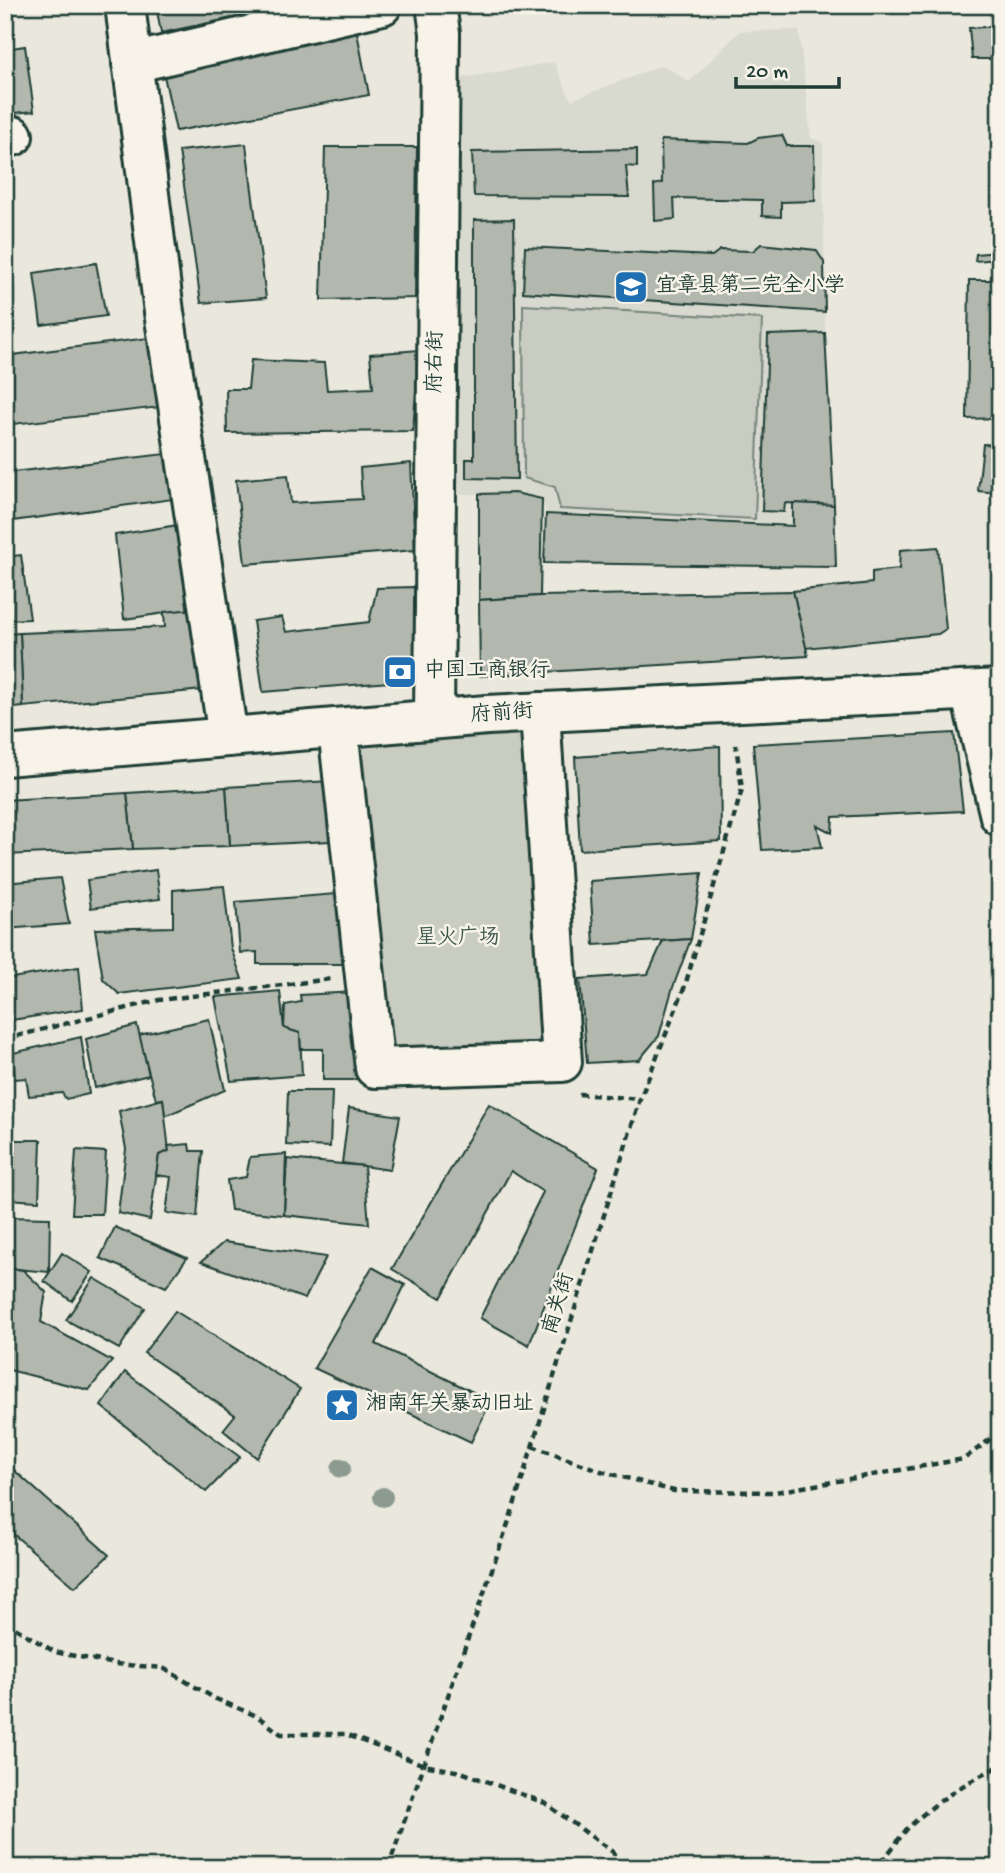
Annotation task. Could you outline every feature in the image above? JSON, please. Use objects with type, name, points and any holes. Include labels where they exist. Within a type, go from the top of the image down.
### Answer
[{"type":"street","points":[[125,5],[164,312],[228,737]]},
{"type":"street","points":[[132,63],[382,5]]},
{"type":"street","name":"府右街","points":[[435,719],[433,690],[440,33],[436,5]]},
{"type":"street","points":[[985,690],[1000,816]]},
{"type":"street","name":"府前街","points":[[5,756],[435,719],[985,690]]},
{"type":"street","points":[[338,729],[375,1068],[562,1062],[540,712]]},
{"type":"path","name":"南关街","points":[[388,1868],[511,1515],[640,1099],[685,986],[741,789],[736,745]]},
{"type":"path","points":[[5,1039],[159,1000],[363,975]]},
{"type":"path","points":[[562,1062],[572,1093],[640,1099]]},
{"type":"path","points":[[532,1446],[601,1471],[674,1492],[775,1492],[964,1459],[1000,1432]]},
{"type":"path","points":[[5,1622],[55,1652],[115,1664],[163,1668],[216,1699],[257,1716],[281,1734],[345,1734],[424,1765],[461,1772],[545,1803],[613,1852],[620,1868]]},
{"type":"path","points":[[871,1868],[881,1863],[907,1829],[932,1807],[984,1773],[1000,1766]]},
{"type":"shaded area","name":"宜章县第二完全小学","points":[[799,30],[811,138],[823,143],[825,333],[836,567],[544,563],[546,514],[542,499],[515,493],[435,495],[439,82],[554,62],[571,100],[663,65],[689,82],[740,31]]},
{"type":"green space","points":[[523,305],[762,319],[755,519],[560,509],[555,487],[524,478]]},
{"type":"green space","name":"星火广场","points":[[522,723],[550,1042],[386,1053],[359,734]]},
{"type":"building","points":[[156,5],[293,5],[161,33]]},
{"type":"building","points":[[1000,26],[1000,59],[972,59],[969,28]]},
{"type":"building","points":[[357,32],[369,95],[176,131],[163,71]]},
{"type":"building","points":[[25,46],[34,111],[5,114],[5,49]]},
{"type":"building","points":[[782,135],[787,146],[814,146],[815,201],[781,202],[781,217],[762,216],[762,200],[674,198],[675,219],[655,221],[654,185],[662,183],[661,140],[748,143],[758,138]]},
{"type":"building","points":[[246,144],[266,298],[201,303],[179,151]]},
{"type":"building","points":[[325,147],[417,147],[415,298],[321,300]]},
{"type":"building","points":[[637,149],[637,167],[626,166],[629,197],[474,196],[472,152]]},
{"type":"building","points":[[1000,215],[1000,259],[975,261],[976,254],[998,252],[997,216]]},
{"type":"building","points":[[514,219],[517,479],[466,478],[466,459],[474,459],[474,220]]},
{"type":"building","points":[[761,244],[816,250],[824,262],[825,312],[523,292],[525,247],[712,256],[720,250],[753,251]]},
{"type":"building","points":[[5,254],[13,318],[5,319]]},
{"type":"building","points":[[96,263],[106,316],[41,325],[34,273]]},
{"type":"building","points":[[969,280],[1000,280],[1000,418],[967,419]]},
{"type":"building","points":[[825,333],[834,505],[785,503],[784,512],[762,511],[768,335]]},
{"type":"building","points":[[148,338],[161,407],[5,425],[5,356]]},
{"type":"building","points":[[419,350],[413,431],[227,433],[226,389],[248,389],[251,360],[324,363],[327,390],[373,388],[370,354]]},
{"type":"building","points":[[983,444],[1000,445],[1000,493],[978,491]]},
{"type":"building","points":[[165,454],[173,499],[5,522],[5,473]]},
{"type":"building","points":[[411,463],[415,550],[245,564],[236,480],[288,475],[291,503],[362,499],[360,468]]},
{"type":"building","points":[[515,493],[542,499],[540,596],[479,600],[479,494]]},
{"type":"building","points":[[793,503],[834,505],[836,567],[544,563],[546,514],[793,526]]},
{"type":"building","points":[[178,525],[193,609],[124,619],[115,535]]},
{"type":"building","points":[[938,547],[946,629],[938,634],[806,648],[793,591],[872,583],[872,572],[899,569],[900,550]]},
{"type":"building","points":[[21,555],[30,619],[5,620],[5,557]]},
{"type":"building","points":[[414,587],[418,664],[403,681],[263,692],[253,621],[282,617],[286,632],[369,622],[377,588]]},
{"type":"building","points":[[793,591],[808,656],[480,676],[479,600],[540,596]]},
{"type":"building","points":[[193,609],[203,690],[23,707],[20,633],[165,627],[164,612]]},
{"type":"building","points":[[20,633],[23,707],[5,709],[5,634]]},
{"type":"building","points":[[954,733],[963,811],[833,817],[832,833],[817,825],[822,847],[762,850],[753,744]]},
{"type":"building","points":[[720,746],[721,841],[580,850],[575,757]]},
{"type":"building","points":[[331,781],[330,841],[230,846],[226,787]]},
{"type":"building","points":[[226,787],[230,846],[133,849],[127,793]]},
{"type":"building","points":[[127,793],[133,849],[5,855],[5,800]]},
{"type":"building","points":[[156,870],[160,899],[91,908],[87,880]]},
{"type":"building","points":[[702,873],[691,939],[594,945],[590,881]]},
{"type":"building","points":[[60,878],[69,924],[5,929],[5,883]]},
{"type":"building","points":[[224,886],[231,948],[242,979],[119,994],[103,979],[95,929],[173,927],[173,890]]},
{"type":"building","points":[[336,894],[344,964],[257,964],[257,952],[240,953],[236,902]]},
{"type":"building","points":[[691,939],[659,1036],[639,1060],[587,1063],[580,979],[648,974],[663,941]]},
{"type":"building","points":[[79,967],[83,1009],[5,1021],[5,979]]},
{"type":"building","points":[[280,991],[284,1028],[300,1033],[302,1075],[231,1081],[215,997]]},
{"type":"building","points":[[356,992],[365,1077],[323,1080],[323,1049],[301,1049],[300,1033],[284,1028],[285,1005],[301,1002],[300,995]]},
{"type":"building","points":[[209,1019],[225,1090],[165,1116],[163,1099],[156,1100],[139,1035]]},
{"type":"building","points":[[137,1025],[149,1075],[95,1088],[86,1039]]},
{"type":"building","points":[[81,1037],[89,1094],[66,1099],[62,1093],[29,1096],[26,1078],[15,1079],[13,1053]]},
{"type":"building","points":[[288,1091],[332,1091],[330,1147],[286,1145]]},
{"type":"building","points":[[163,1099],[169,1151],[159,1155],[150,1220],[118,1213],[126,1149],[119,1111]]},
{"type":"building","points":[[489,1104],[598,1168],[529,1345],[480,1318],[543,1192],[511,1171],[441,1298],[392,1269]]},
{"type":"building","points":[[349,1108],[400,1116],[390,1170],[342,1163]]},
{"type":"building","points":[[5,1140],[41,1140],[39,1201],[5,1199]]},
{"type":"building","points":[[189,1144],[190,1151],[203,1151],[197,1217],[166,1213],[171,1177],[156,1175],[159,1155],[169,1151],[168,1146]]},
{"type":"building","points":[[76,1150],[106,1152],[102,1214],[72,1214]]},
{"type":"building","points":[[286,1154],[284,1215],[231,1210],[227,1180],[246,1177],[250,1157]]},
{"type":"building","points":[[287,1159],[364,1166],[369,1224],[284,1215]]},
{"type":"building","points":[[5,1217],[50,1218],[49,1272],[5,1268]]},
{"type":"building","points":[[115,1227],[187,1258],[166,1287],[100,1258]]},
{"type":"building","points":[[224,1242],[326,1257],[305,1299],[201,1262]]},
{"type":"building","points":[[62,1253],[92,1272],[72,1301],[44,1281]]},
{"type":"building","points":[[372,1267],[405,1285],[376,1344],[491,1401],[471,1442],[314,1368]]},
{"type":"building","points":[[5,1268],[23,1270],[46,1292],[41,1322],[112,1361],[89,1390],[5,1369]]},
{"type":"building","points":[[94,1278],[145,1308],[119,1349],[66,1320]]},
{"type":"building","points":[[175,1311],[300,1389],[257,1458],[223,1430],[235,1415],[144,1353]]},
{"type":"building","points":[[125,1372],[240,1457],[206,1492],[101,1406]]},
{"type":"building","points":[[5,1462],[109,1555],[75,1587],[5,1527]]},
{"type":"place","name":"宜章县第二完全小学","points":[[631,287]]},
{"type":"place","name":"中国工商银行","points":[[400,672]]},
{"type":"place","name":"湘南年关暴动旧址","points":[[342,1405]]}]
